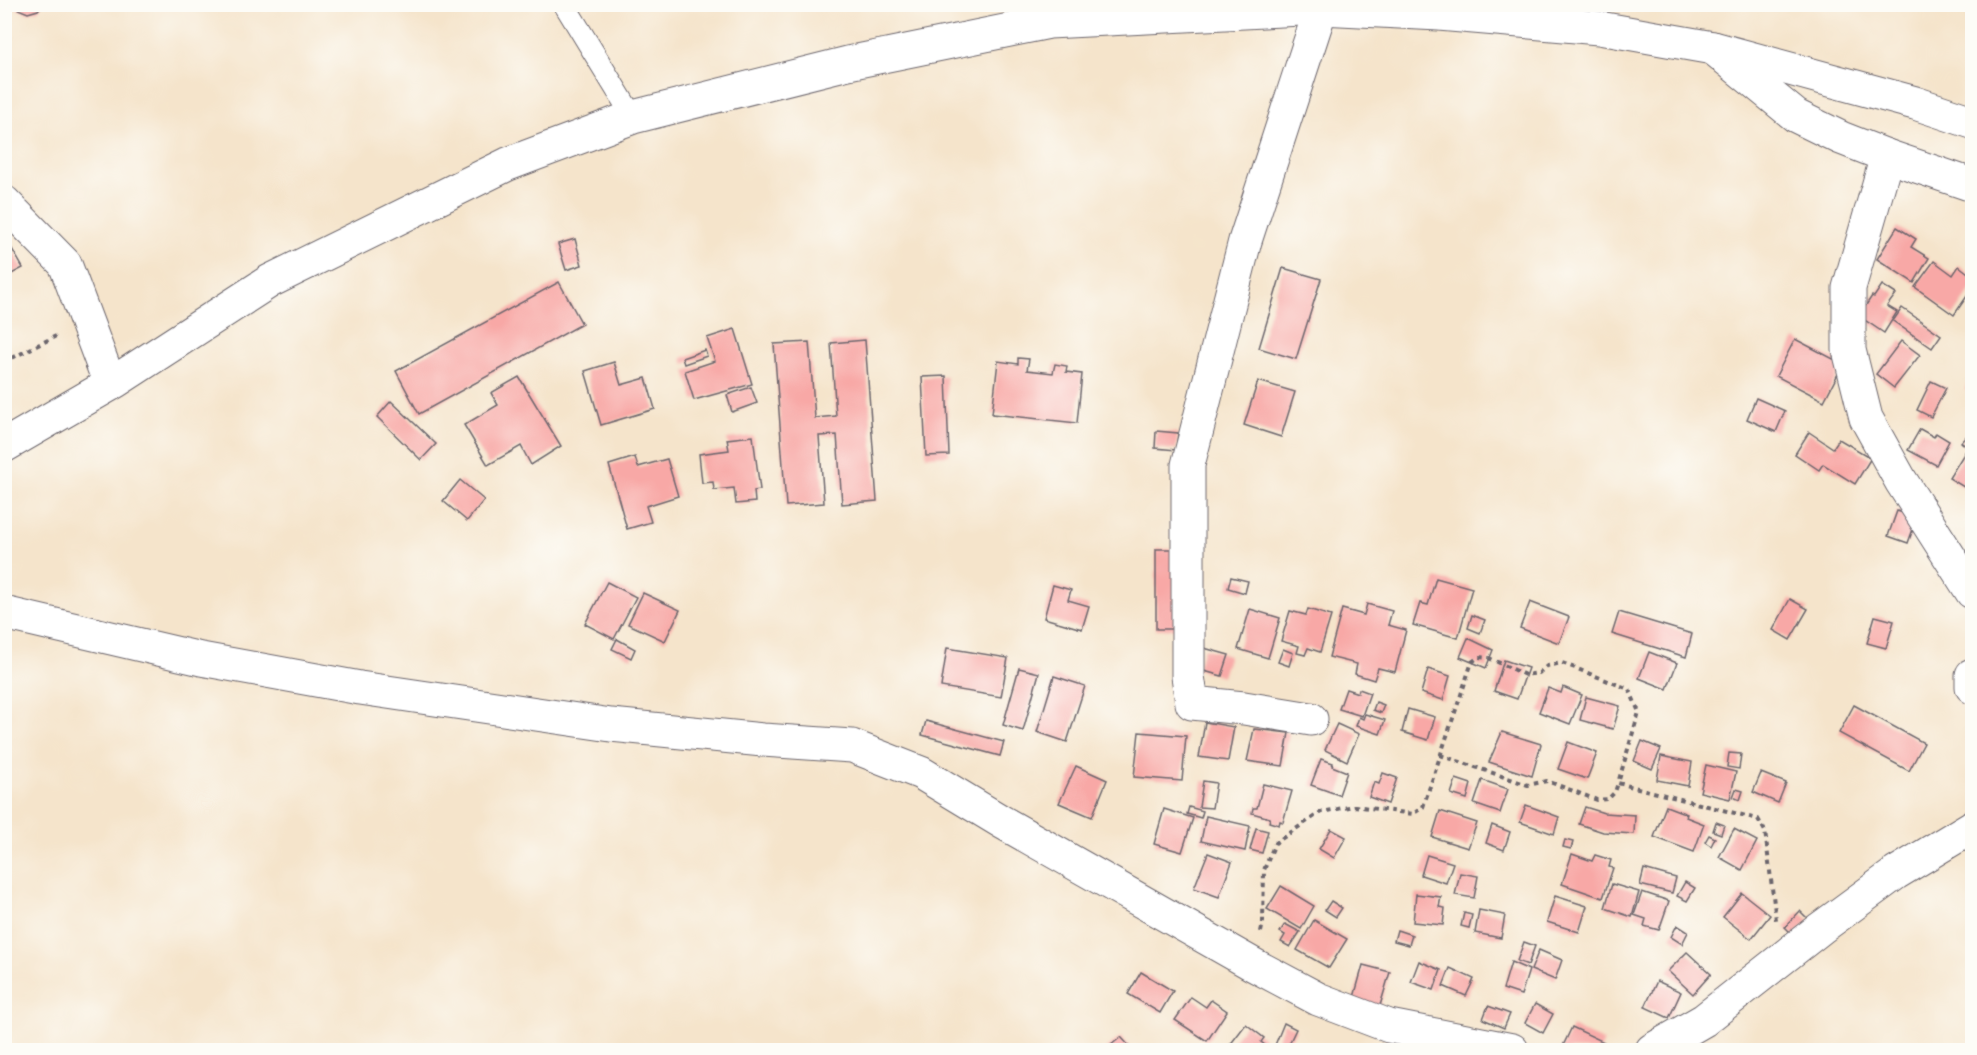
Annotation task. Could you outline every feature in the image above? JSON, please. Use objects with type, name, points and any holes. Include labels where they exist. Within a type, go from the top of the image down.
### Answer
[{"type":"street","points":[[1311,719],[1244,708],[1192,703],[1188,676],[1188,465],[1245,241],[1321,8]]},
{"type":"street","points":[[4,446],[110,384],[270,281],[508,164],[633,117],[1049,13],[1321,8],[1439,14],[1599,28],[1713,48],[1915,103],[1972,122]]},
{"type":"street","points":[[1713,48],[1796,116],[1841,138],[1972,185]]},
{"type":"street","points":[[1887,156],[1849,288],[1849,350],[1866,418],[1901,481],[1972,592]]},
{"type":"street","points":[[4,202],[65,264],[110,384]]},
{"type":"street","points":[[4,613],[201,659],[360,688],[611,725],[852,746],[921,773],[1002,822],[1318,999],[1389,1026],[1512,1050]]},
{"type":"street","points":[[1972,675],[1972,687]]},
{"type":"street","points":[[1652,1050],[1704,1020],[1896,873],[1972,827]]},
{"type":"lane","points":[[564,4],[633,117]]},
{"type":"path","points":[[4,362],[87,321]]},
{"type":"path","points":[[1254,965],[1263,922],[1264,870],[1275,843],[1320,812],[1355,806],[1413,814],[1423,807],[1440,755],[1472,662],[1479,657],[1489,658],[1525,675],[1539,673],[1547,666],[1562,663],[1629,689],[1639,712],[1615,792],[1608,799],[1597,800],[1547,781],[1528,785],[1440,755]]},
{"type":"path","points":[[1618,783],[1758,819],[1765,831],[1780,960]]},
{"type":"building","points":[[14,4],[43,4],[38,10],[28,13],[18,9]]},
{"type":"building","points":[[1897,227],[1916,239],[1911,247],[1929,258],[1914,283],[1877,259]]},
{"type":"building","points":[[4,235],[23,268],[4,278]]},
{"type":"building","points":[[575,239],[582,265],[566,270],[558,244]]},
{"type":"building","points":[[1934,261],[1953,275],[1959,266],[1972,276],[1972,289],[1954,315],[1915,287]]},
{"type":"building","points":[[1283,268],[1321,279],[1296,359],[1259,348]]},
{"type":"building","points":[[559,282],[582,324],[419,414],[396,371]]},
{"type":"building","points":[[1882,285],[1896,294],[1887,306],[1897,312],[1884,333],[1859,316]]},
{"type":"building","points":[[1902,308],[1941,335],[1932,348],[1893,321]]},
{"type":"building","points":[[735,329],[752,384],[694,400],[685,371],[715,361],[707,338]]},
{"type":"building","points":[[1795,339],[1843,364],[1824,401],[1776,376]]},
{"type":"building","points":[[865,340],[877,501],[842,504],[837,435],[819,436],[824,503],[786,506],[774,344],[809,342],[815,418],[836,416],[831,343]]},
{"type":"building","points":[[1901,341],[1920,355],[1894,388],[1876,374]]},
{"type":"building","points":[[705,350],[707,356],[684,364],[682,358]]},
{"type":"building","points":[[1018,358],[1029,359],[1027,370],[1053,373],[1055,364],[1067,366],[1066,372],[1082,374],[1077,423],[992,414],[998,361],[1018,364]]},
{"type":"building","points":[[614,362],[621,385],[646,378],[655,409],[601,425],[585,371]]},
{"type":"building","points":[[1972,373],[1972,393],[1965,390]]},
{"type":"building","points":[[946,376],[949,455],[926,456],[922,377]]},
{"type":"building","points":[[519,377],[561,446],[531,465],[521,446],[488,465],[464,425],[498,405],[491,393]]},
{"type":"building","points":[[1258,381],[1295,392],[1281,437],[1244,425]]},
{"type":"building","points":[[1931,381],[1946,388],[1931,417],[1917,410]]},
{"type":"building","points":[[751,387],[757,403],[732,412],[727,395]]},
{"type":"building","points":[[1756,398],[1785,411],[1776,432],[1747,419]]},
{"type":"building","points":[[391,401],[436,444],[421,460],[377,417]]},
{"type":"building","points":[[1920,429],[1934,437],[1936,433],[1949,441],[1936,465],[1908,450]]},
{"type":"building","points":[[1156,431],[1178,433],[1176,450],[1155,448]]},
{"type":"building","points":[[1809,432],[1833,448],[1839,439],[1871,458],[1855,484],[1823,464],[1819,470],[1795,454]]},
{"type":"building","points":[[1972,432],[1972,452],[1961,442]]},
{"type":"building","points":[[753,436],[760,490],[754,491],[755,502],[736,504],[734,488],[714,490],[713,482],[702,483],[699,454],[729,450],[727,439]]},
{"type":"building","points":[[1965,452],[1972,456],[1972,492],[1949,478]]},
{"type":"building","points":[[635,457],[638,467],[667,459],[678,496],[646,506],[651,522],[627,529],[609,465]]},
{"type":"building","points":[[460,480],[484,500],[467,521],[443,501]]},
{"type":"building","points":[[1897,511],[1917,518],[1908,543],[1888,536]]},
{"type":"building","points":[[1156,549],[1175,549],[1175,629],[1156,629]]},
{"type":"building","points":[[1231,577],[1248,581],[1245,593],[1228,588]]},
{"type":"building","points":[[1436,578],[1472,588],[1458,638],[1413,625],[1420,603],[1428,605]]},
{"type":"building","points":[[607,582],[636,597],[614,639],[585,624]]},
{"type":"building","points":[[1053,585],[1071,590],[1068,600],[1089,606],[1082,629],[1044,618]]},
{"type":"building","points":[[643,593],[680,610],[665,641],[628,624]]},
{"type":"building","points":[[1790,599],[1808,609],[1790,640],[1773,630]]},
{"type":"building","points":[[1530,602],[1569,617],[1559,643],[1520,628]]},
{"type":"building","points":[[1367,604],[1392,611],[1388,625],[1406,630],[1395,672],[1378,668],[1374,680],[1355,674],[1357,664],[1329,657],[1342,609],[1364,615]]},
{"type":"building","points":[[1250,609],[1280,618],[1268,658],[1238,649]]},
{"type":"building","points":[[1308,609],[1331,616],[1320,652],[1308,648],[1305,655],[1297,653],[1299,646],[1281,641],[1290,611],[1306,615]]},
{"type":"building","points":[[1619,612],[1692,634],[1686,657],[1612,634]]},
{"type":"building","points":[[1472,615],[1485,620],[1480,633],[1468,628]]},
{"type":"building","points":[[1875,616],[1894,621],[1886,648],[1867,643]]},
{"type":"building","points":[[1468,638],[1493,650],[1486,668],[1460,657]]},
{"type":"building","points":[[617,639],[635,649],[631,658],[612,649]]},
{"type":"building","points":[[947,648],[1008,658],[1001,697],[941,687]]},
{"type":"building","points":[[1204,648],[1229,655],[1222,676],[1197,669]]},
{"type":"building","points":[[1283,649],[1293,653],[1289,666],[1278,662]]},
{"type":"building","points":[[1649,652],[1677,663],[1667,689],[1639,678]]},
{"type":"building","points":[[1504,660],[1528,668],[1517,699],[1494,691]]},
{"type":"building","points":[[1019,668],[1039,673],[1023,731],[1003,725]]},
{"type":"building","points":[[1428,669],[1450,676],[1443,700],[1421,693]]},
{"type":"building","points":[[1054,676],[1085,686],[1067,742],[1037,732]]},
{"type":"building","points":[[1563,687],[1582,695],[1570,724],[1539,712],[1548,688],[1561,693]]},
{"type":"building","points":[[1346,689],[1358,693],[1359,689],[1370,693],[1362,716],[1339,709]]},
{"type":"building","points":[[1586,697],[1620,706],[1613,729],[1580,720]]},
{"type":"building","points":[[1376,702],[1384,705],[1381,713],[1373,710]]},
{"type":"building","points":[[1854,705],[1924,743],[1909,771],[1839,733]]},
{"type":"building","points":[[1408,709],[1435,717],[1428,740],[1402,732]]},
{"type":"building","points":[[1365,714],[1385,720],[1380,734],[1356,726],[1359,717],[1363,719]]},
{"type":"building","points":[[926,721],[1004,742],[1000,756],[922,735]]},
{"type":"building","points":[[1205,722],[1234,727],[1228,761],[1199,757]]},
{"type":"building","points":[[1337,724],[1359,734],[1347,761],[1325,750]]},
{"type":"building","points":[[1254,729],[1289,733],[1283,766],[1247,761]]},
{"type":"building","points":[[1139,732],[1186,736],[1182,781],[1134,777]]},
{"type":"building","points":[[1502,732],[1541,744],[1532,776],[1489,762]]},
{"type":"building","points":[[1642,741],[1661,749],[1652,769],[1634,761]]},
{"type":"building","points":[[1568,742],[1597,753],[1587,779],[1558,769]]},
{"type":"building","points":[[1729,753],[1741,754],[1739,769],[1727,767]]},
{"type":"building","points":[[1661,756],[1692,762],[1688,786],[1657,780]]},
{"type":"building","points":[[1321,759],[1347,772],[1339,795],[1311,785]]},
{"type":"building","points":[[1706,765],[1736,772],[1730,799],[1700,792]]},
{"type":"building","points":[[1076,766],[1107,780],[1092,817],[1059,803]]},
{"type":"building","points":[[1383,773],[1397,778],[1388,804],[1369,797],[1374,782],[1379,784]]},
{"type":"building","points":[[1761,773],[1786,783],[1778,803],[1753,792]]},
{"type":"building","points":[[1456,779],[1471,784],[1467,799],[1451,794]]},
{"type":"building","points":[[1482,780],[1508,789],[1500,813],[1474,804]]},
{"type":"building","points":[[1203,781],[1216,783],[1212,808],[1199,807]]},
{"type":"building","points":[[1263,784],[1292,791],[1283,822],[1280,821],[1279,825],[1269,822],[1270,818],[1252,813],[1253,808],[1257,808]]},
{"type":"building","points":[[1736,789],[1743,791],[1740,800],[1733,797]]},
{"type":"building","points":[[1526,805],[1559,817],[1554,834],[1520,822]]},
{"type":"building","points":[[1666,806],[1704,824],[1694,852],[1654,837]]},
{"type":"building","points":[[1189,807],[1203,811],[1201,818],[1187,814]]},
{"type":"building","points":[[1585,807],[1604,813],[1635,815],[1634,834],[1603,832],[1579,824]]},
{"type":"building","points":[[1164,809],[1193,818],[1182,852],[1154,844]]},
{"type":"building","points":[[1440,811],[1477,823],[1468,848],[1432,837]]},
{"type":"building","points":[[1206,816],[1250,826],[1245,851],[1201,841]]},
{"type":"building","points":[[1716,822],[1724,825],[1721,834],[1713,831]]},
{"type":"building","points":[[1492,825],[1510,832],[1504,850],[1486,843]]},
{"type":"building","points":[[1256,828],[1268,831],[1262,853],[1250,850]]},
{"type":"building","points":[[1331,829],[1346,837],[1334,858],[1319,849]]},
{"type":"building","points":[[1734,829],[1757,841],[1742,870],[1719,857]]},
{"type":"building","points":[[1709,835],[1715,838],[1711,846],[1705,842]]},
{"type":"building","points":[[1565,840],[1573,842],[1571,849],[1563,847]]},
{"type":"building","points":[[1208,853],[1232,862],[1219,897],[1194,888]]},
{"type":"building","points":[[1572,854],[1592,861],[1595,855],[1611,860],[1609,867],[1613,868],[1603,898],[1562,884]]},
{"type":"building","points":[[1427,855],[1453,863],[1446,883],[1421,875]]},
{"type":"building","points":[[1644,869],[1676,878],[1672,893],[1640,885]]},
{"type":"building","points":[[1460,873],[1478,876],[1474,898],[1455,895]]},
{"type":"building","points":[[1685,882],[1695,888],[1687,901],[1677,896]]},
{"type":"building","points":[[1612,884],[1639,892],[1632,917],[1605,908]]},
{"type":"building","points":[[1281,886],[1314,906],[1301,929],[1267,909]]},
{"type":"building","points":[[1642,892],[1669,901],[1659,930],[1644,926],[1646,919],[1634,915]]},
{"type":"building","points":[[1742,893],[1770,915],[1751,939],[1723,917]]},
{"type":"building","points":[[1416,894],[1441,897],[1439,907],[1445,908],[1443,925],[1413,922]]},
{"type":"building","points":[[1555,896],[1587,906],[1579,932],[1547,922]]},
{"type":"building","points":[[1331,901],[1342,908],[1336,917],[1325,910]]},
{"type":"building","points":[[1479,910],[1505,915],[1501,938],[1475,933]]},
{"type":"building","points":[[1800,911],[1809,920],[1794,936],[1785,927]]},
{"type":"building","points":[[1464,913],[1472,915],[1469,928],[1461,926]]},
{"type":"building","points":[[1314,920],[1347,939],[1329,968],[1297,950]]},
{"type":"building","points":[[1285,924],[1300,932],[1290,947],[1281,942],[1285,935],[1280,932]]},
{"type":"building","points":[[1677,925],[1688,932],[1682,944],[1671,937]]},
{"type":"building","points":[[1397,930],[1412,935],[1409,945],[1394,941]]},
{"type":"building","points":[[1524,942],[1535,946],[1528,965],[1517,961]]},
{"type":"building","points":[[1539,950],[1562,960],[1555,980],[1531,970]]},
{"type":"building","points":[[1687,952],[1711,974],[1693,994],[1668,971]]},
{"type":"building","points":[[1419,961],[1441,970],[1434,990],[1411,982]]},
{"type":"building","points":[[1511,962],[1529,970],[1521,995],[1503,989]]},
{"type":"building","points":[[1363,965],[1390,972],[1379,1009],[1353,1001]]},
{"type":"building","points":[[1450,968],[1474,979],[1466,996],[1443,986]]},
{"type":"building","points":[[1141,972],[1173,991],[1160,1013],[1128,994]]},
{"type":"building","points":[[1657,981],[1681,992],[1669,1018],[1645,1007]]},
{"type":"building","points":[[1191,997],[1206,1007],[1211,1000],[1227,1011],[1207,1041],[1175,1020]]},
{"type":"building","points":[[1535,1004],[1553,1014],[1543,1033],[1525,1023]]},
{"type":"building","points":[[1488,1006],[1510,1014],[1504,1028],[1483,1019]]},
{"type":"building","points":[[1284,1023],[1296,1029],[1286,1050],[1275,1045]]},
{"type":"building","points":[[1246,1024],[1264,1038],[1261,1042],[1269,1048],[1267,1050],[1226,1050]]},
{"type":"building","points":[[1572,1027],[1604,1042],[1600,1050],[1561,1050]]},
{"type":"building","points":[[1121,1037],[1133,1050],[1105,1050]]},
{"type":"building","points":[[1381,1044],[1395,1050],[1378,1050]]}]
